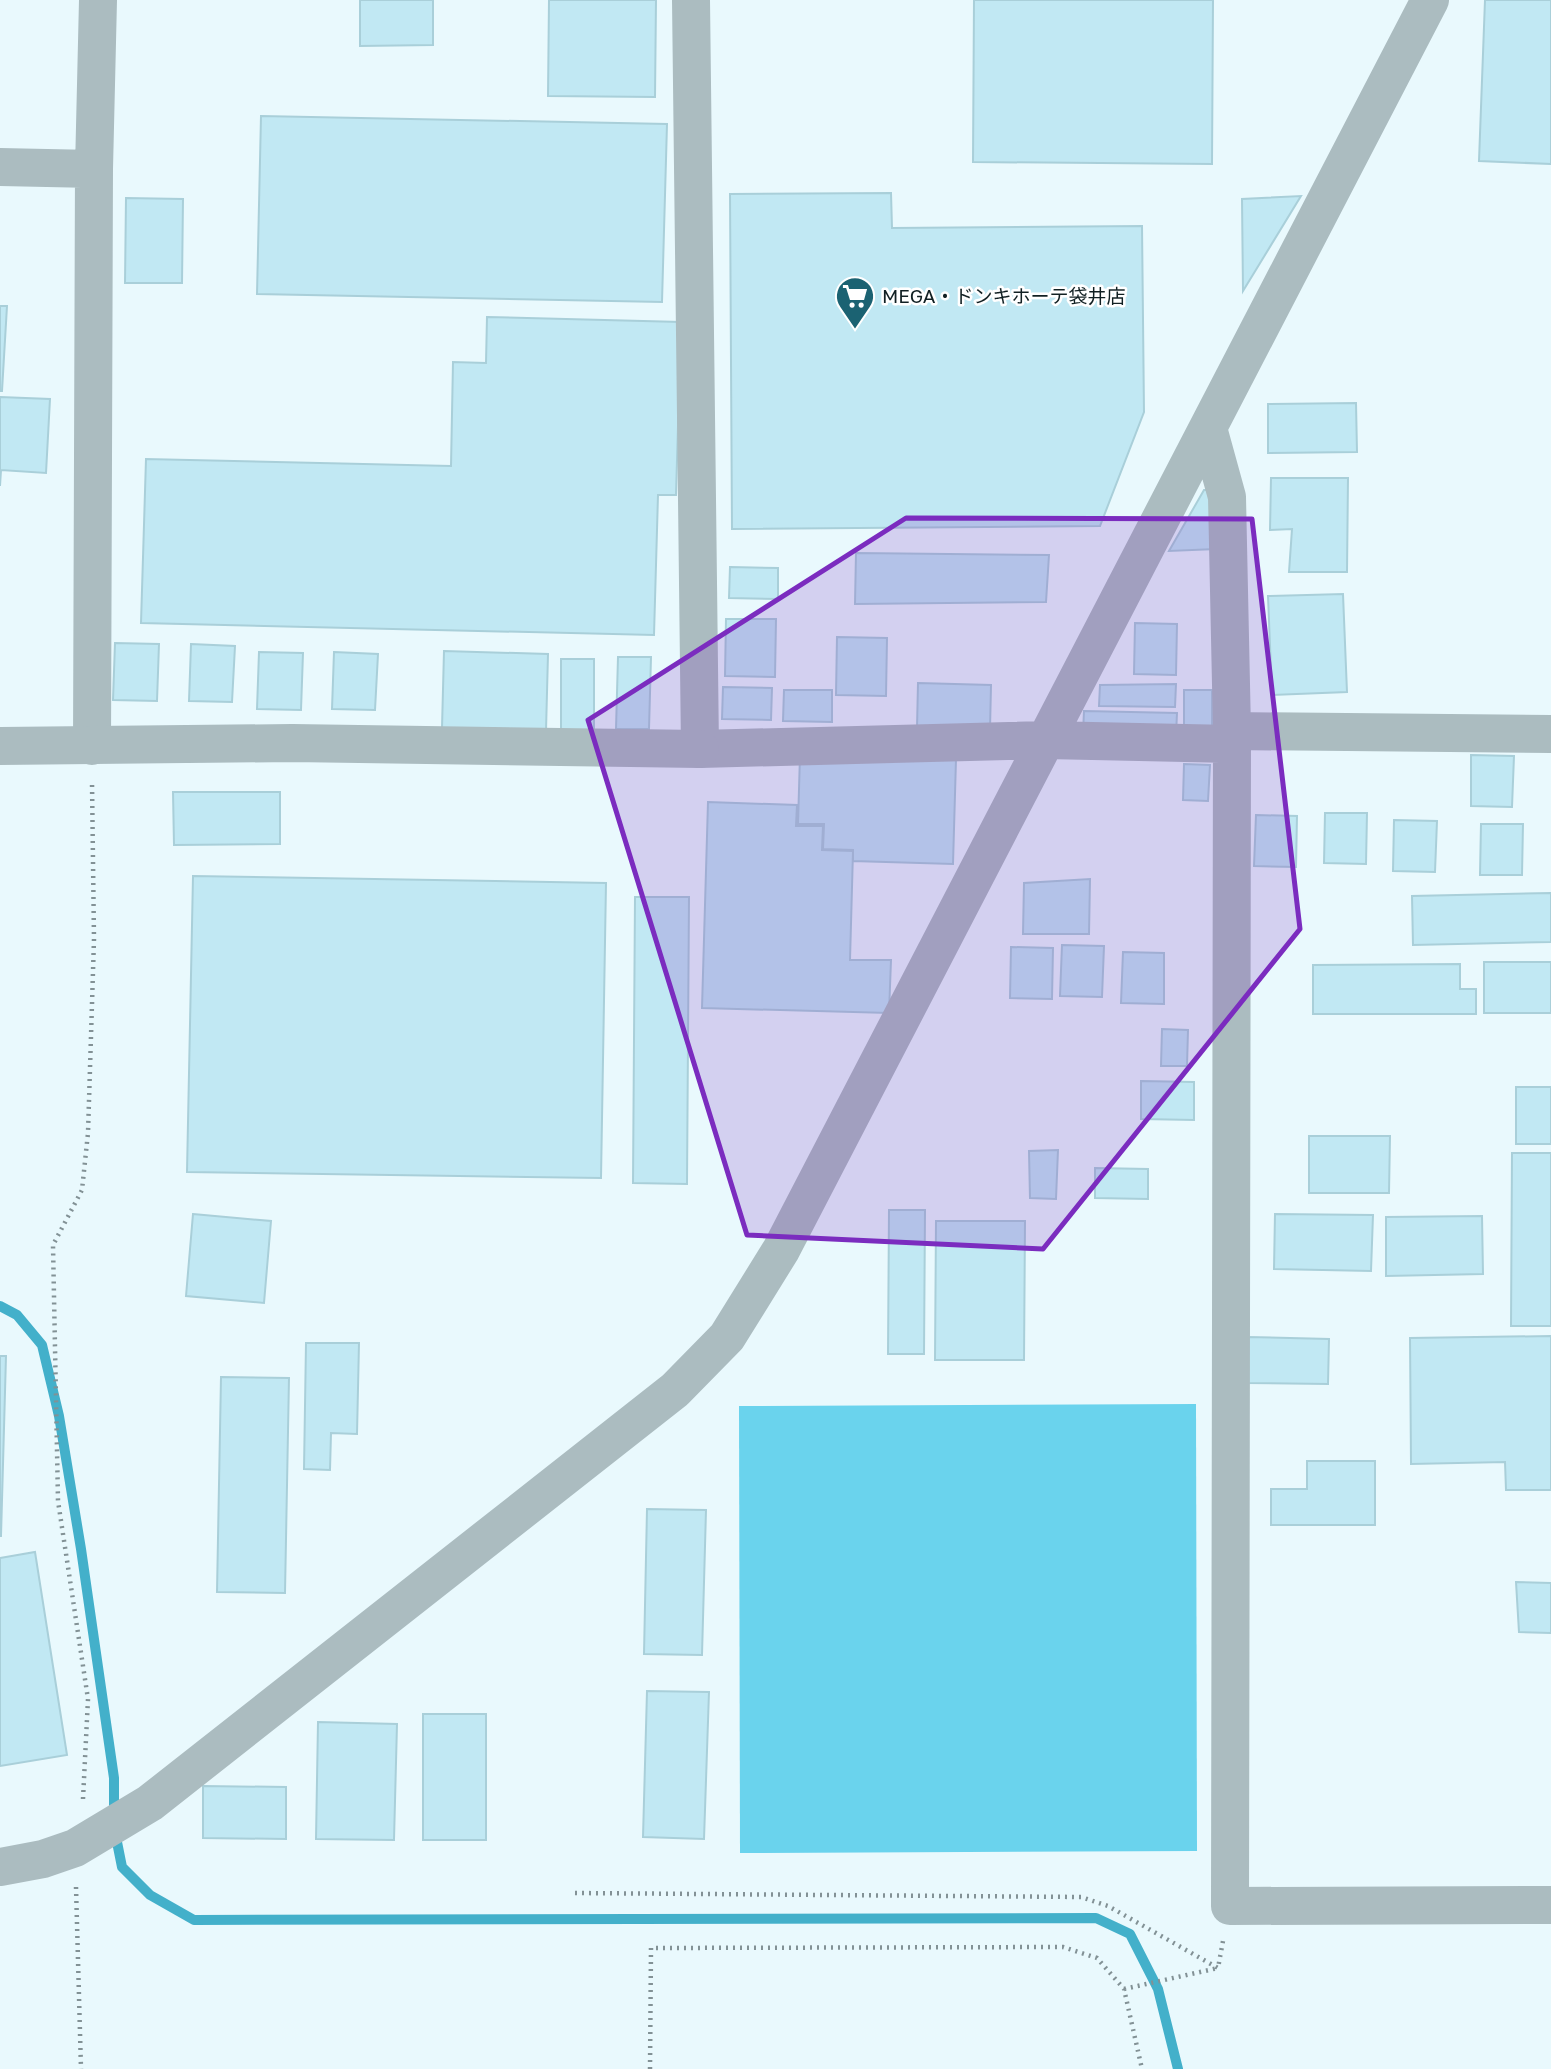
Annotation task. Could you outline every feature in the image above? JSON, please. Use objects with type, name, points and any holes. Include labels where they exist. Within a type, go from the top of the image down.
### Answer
[{"type":"street","points":[[92,746],[94,169],[98,0]]},
{"type":"street","points":[[691,0],[700,749]]},
{"type":"street","points":[[0,1867],[43,1859],[75,1848],[161,1795],[675,1390],[727,1337],[781,1250],[1430,0]]},
{"type":"street","points":[[0,167],[94,169]]},
{"type":"street","points":[[1208,428],[1227,497],[1232,737],[1230,1906],[1551,1905]]},
{"type":"street","points":[[0,746],[292,743],[700,749],[1045,740],[1551,733]]},
{"type":"path","points":[[80,2069],[75,1848],[86,1785],[88,1699],[58,1501],[53,1245],[82,1190],[87,1145],[94,939],[92,746]]},
{"type":"path","points":[[575,1893],[1081,1897],[1108,1906],[1217,1968]]},
{"type":"path","points":[[1217,1968],[1230,1906]]},
{"type":"path","points":[[650,2069],[651,1948],[1063,1947],[1097,1958],[1124,1989],[1142,2069]]},
{"type":"path","points":[[1124,1989],[1217,1968]]},
{"type":"highlighted area","points":[[906,518],[1252,519],[1300,929],[1043,1249],[747,1235],[588,720]]},
{"type":"shaded area","points":[[1196,1404],[1197,1851],[740,1853],[739,1406]]},
{"type":"building","points":[[360,0],[433,0],[433,45],[360,46]]},
{"type":"building","points":[[549,0],[656,0],[655,97],[548,96]]},
{"type":"building","points":[[974,0],[1213,0],[1212,164],[973,162]]},
{"type":"building","points":[[1485,0],[1551,0],[1551,164],[1479,161]]},
{"type":"building","points":[[261,116],[667,124],[662,302],[257,294]]},
{"type":"building","points":[[891,193],[892,228],[1142,226],[1144,412],[1100,526],[732,529],[730,194]]},
{"type":"building","points":[[1301,196],[1243,291],[1242,199]]},
{"type":"building","points":[[126,198],[183,199],[182,283],[125,283]]},
{"type":"building","points":[[0,306],[7,306],[2,391],[0,391]]},
{"type":"building","points":[[487,317],[681,322],[676,495],[658,495],[654,635],[141,623],[146,459],[451,466],[453,362],[486,363]]},
{"type":"building","points":[[0,397],[50,399],[46,473],[1,470],[0,486]]},
{"type":"building","points":[[1356,403],[1357,452],[1268,453],[1268,404]]},
{"type":"building","points":[[1271,478],[1348,478],[1347,572],[1289,572],[1292,529],[1270,530]]},
{"type":"building","points":[[1204,490],[1214,490],[1216,549],[1169,551]]},
{"type":"building","points":[[856,553],[1049,555],[1046,602],[855,604]]},
{"type":"building","points":[[730,567],[778,568],[778,599],[729,598]]},
{"type":"building","points":[[1343,594],[1347,692],[1272,695],[1268,596]]},
{"type":"building","points":[[726,619],[776,619],[775,677],[725,676]]},
{"type":"building","points":[[1135,623],[1177,624],[1176,675],[1134,674]]},
{"type":"building","points":[[837,637],[887,638],[886,696],[836,695]]},
{"type":"building","points":[[115,643],[159,644],[157,701],[113,700]]},
{"type":"building","points":[[191,644],[235,646],[232,702],[189,701]]},
{"type":"building","points":[[444,651],[548,654],[546,731],[442,728]]},
{"type":"building","points":[[259,652],[303,653],[301,710],[257,709]]},
{"type":"building","points":[[334,652],[378,654],[375,710],[332,709]]},
{"type":"building","points":[[618,657],[651,657],[649,729],[616,729]]},
{"type":"building","points":[[561,659],[594,659],[594,732],[561,731]]},
{"type":"building","points":[[918,683],[991,685],[990,729],[917,728]]},
{"type":"building","points":[[1176,684],[1175,707],[1099,706],[1100,685]]},
{"type":"building","points":[[723,687],[772,688],[771,720],[722,719]]},
{"type":"building","points":[[784,690],[832,690],[832,722],[783,721]]},
{"type":"building","points":[[1184,690],[1212,690],[1212,731],[1184,731]]},
{"type":"building","points":[[1084,711],[1177,713],[1176,735],[1083,733]]},
{"type":"building","points":[[800,755],[956,759],[953,864],[853,861],[853,850],[823,849],[824,824],[798,824]]},
{"type":"building","points":[[1471,755],[1514,756],[1512,807],[1471,806]]},
{"type":"building","points":[[1184,764],[1210,765],[1208,801],[1183,800]]},
{"type":"building","points":[[173,792],[280,792],[280,844],[174,845]]},
{"type":"building","points":[[708,802],[797,805],[796,826],[823,826],[822,850],[853,851],[850,960],[891,960],[889,1013],[702,1008]]},
{"type":"building","points":[[1325,813],[1367,813],[1366,864],[1324,863]]},
{"type":"building","points":[[1256,815],[1297,816],[1296,867],[1254,866]]},
{"type":"building","points":[[1394,820],[1437,821],[1435,872],[1393,871]]},
{"type":"building","points":[[1481,824],[1523,824],[1522,875],[1480,875]]},
{"type":"building","points":[[193,876],[606,883],[601,1178],[187,1172]]},
{"type":"building","points":[[1090,879],[1089,934],[1023,934],[1024,883]]},
{"type":"building","points":[[1551,893],[1551,942],[1413,945],[1412,896]]},
{"type":"building","points":[[635,897],[689,897],[687,1184],[633,1183]]},
{"type":"building","points":[[1062,945],[1104,946],[1102,997],[1060,996]]},
{"type":"building","points":[[1011,947],[1053,948],[1052,999],[1010,998]]},
{"type":"building","points":[[1123,952],[1164,953],[1164,1004],[1121,1003]]},
{"type":"building","points":[[1484,962],[1551,962],[1551,1013],[1484,1013]]},
{"type":"building","points":[[1460,964],[1460,989],[1476,989],[1476,1014],[1313,1014],[1313,965]]},
{"type":"building","points":[[1162,1029],[1188,1030],[1187,1066],[1161,1066]]},
{"type":"building","points":[[1141,1081],[1194,1082],[1194,1120],[1141,1119]]},
{"type":"building","points":[[1516,1087],[1551,1087],[1551,1144],[1516,1144]]},
{"type":"building","points":[[1309,1136],[1390,1136],[1389,1193],[1309,1193]]},
{"type":"building","points":[[1058,1150],[1056,1199],[1030,1198],[1029,1151]]},
{"type":"building","points":[[1512,1153],[1551,1153],[1551,1326],[1511,1326]]},
{"type":"building","points":[[1095,1168],[1148,1169],[1148,1199],[1095,1198]]},
{"type":"building","points":[[889,1210],[925,1210],[924,1354],[888,1354]]},
{"type":"building","points":[[193,1214],[271,1221],[264,1303],[186,1296]]},
{"type":"building","points":[[1275,1214],[1373,1215],[1371,1271],[1274,1269]]},
{"type":"building","points":[[1482,1216],[1483,1274],[1386,1276],[1386,1217]]},
{"type":"building","points":[[936,1221],[1025,1221],[1024,1360],[935,1360]]},
{"type":"building","points":[[1551,1336],[1551,1490],[1506,1490],[1505,1462],[1411,1464],[1410,1338]]},
{"type":"building","points":[[1247,1337],[1329,1339],[1328,1384],[1246,1383]]},
{"type":"building","points":[[306,1343],[359,1343],[357,1434],[331,1433],[330,1470],[304,1469]]},
{"type":"building","points":[[0,1356],[6,1356],[1,1536],[0,1536]]},
{"type":"building","points":[[221,1377],[289,1378],[285,1593],[217,1592]]},
{"type":"building","points":[[1307,1461],[1375,1461],[1375,1525],[1271,1525],[1271,1489],[1307,1489]]},
{"type":"building","points":[[647,1509],[706,1510],[702,1655],[644,1654]]},
{"type":"building","points":[[35,1552],[67,1755],[0,1766],[0,1558]]},
{"type":"building","points":[[1516,1582],[1551,1583],[1551,1633],[1519,1632]]},
{"type":"building","points":[[647,1691],[709,1692],[704,1839],[643,1837]]},
{"type":"building","points":[[423,1714],[486,1714],[486,1840],[423,1840]]},
{"type":"building","points":[[318,1722],[397,1724],[394,1840],[316,1839]]},
{"type":"building","points":[[203,1786],[286,1787],[286,1839],[203,1838]]},
{"type":"waterway","points":[[0,1306],[17,1315],[42,1345],[59,1416],[114,1778],[114,1816]]},
{"type":"waterway","points":[[115,1832],[122,1867],[150,1895],[194,1920],[1096,1918],[1130,1934],[1158,1989],[1178,2069]]},
{"type":"place","name":"MEGA・ドンキホーテ袋井店","points":[[855,330]]}]
